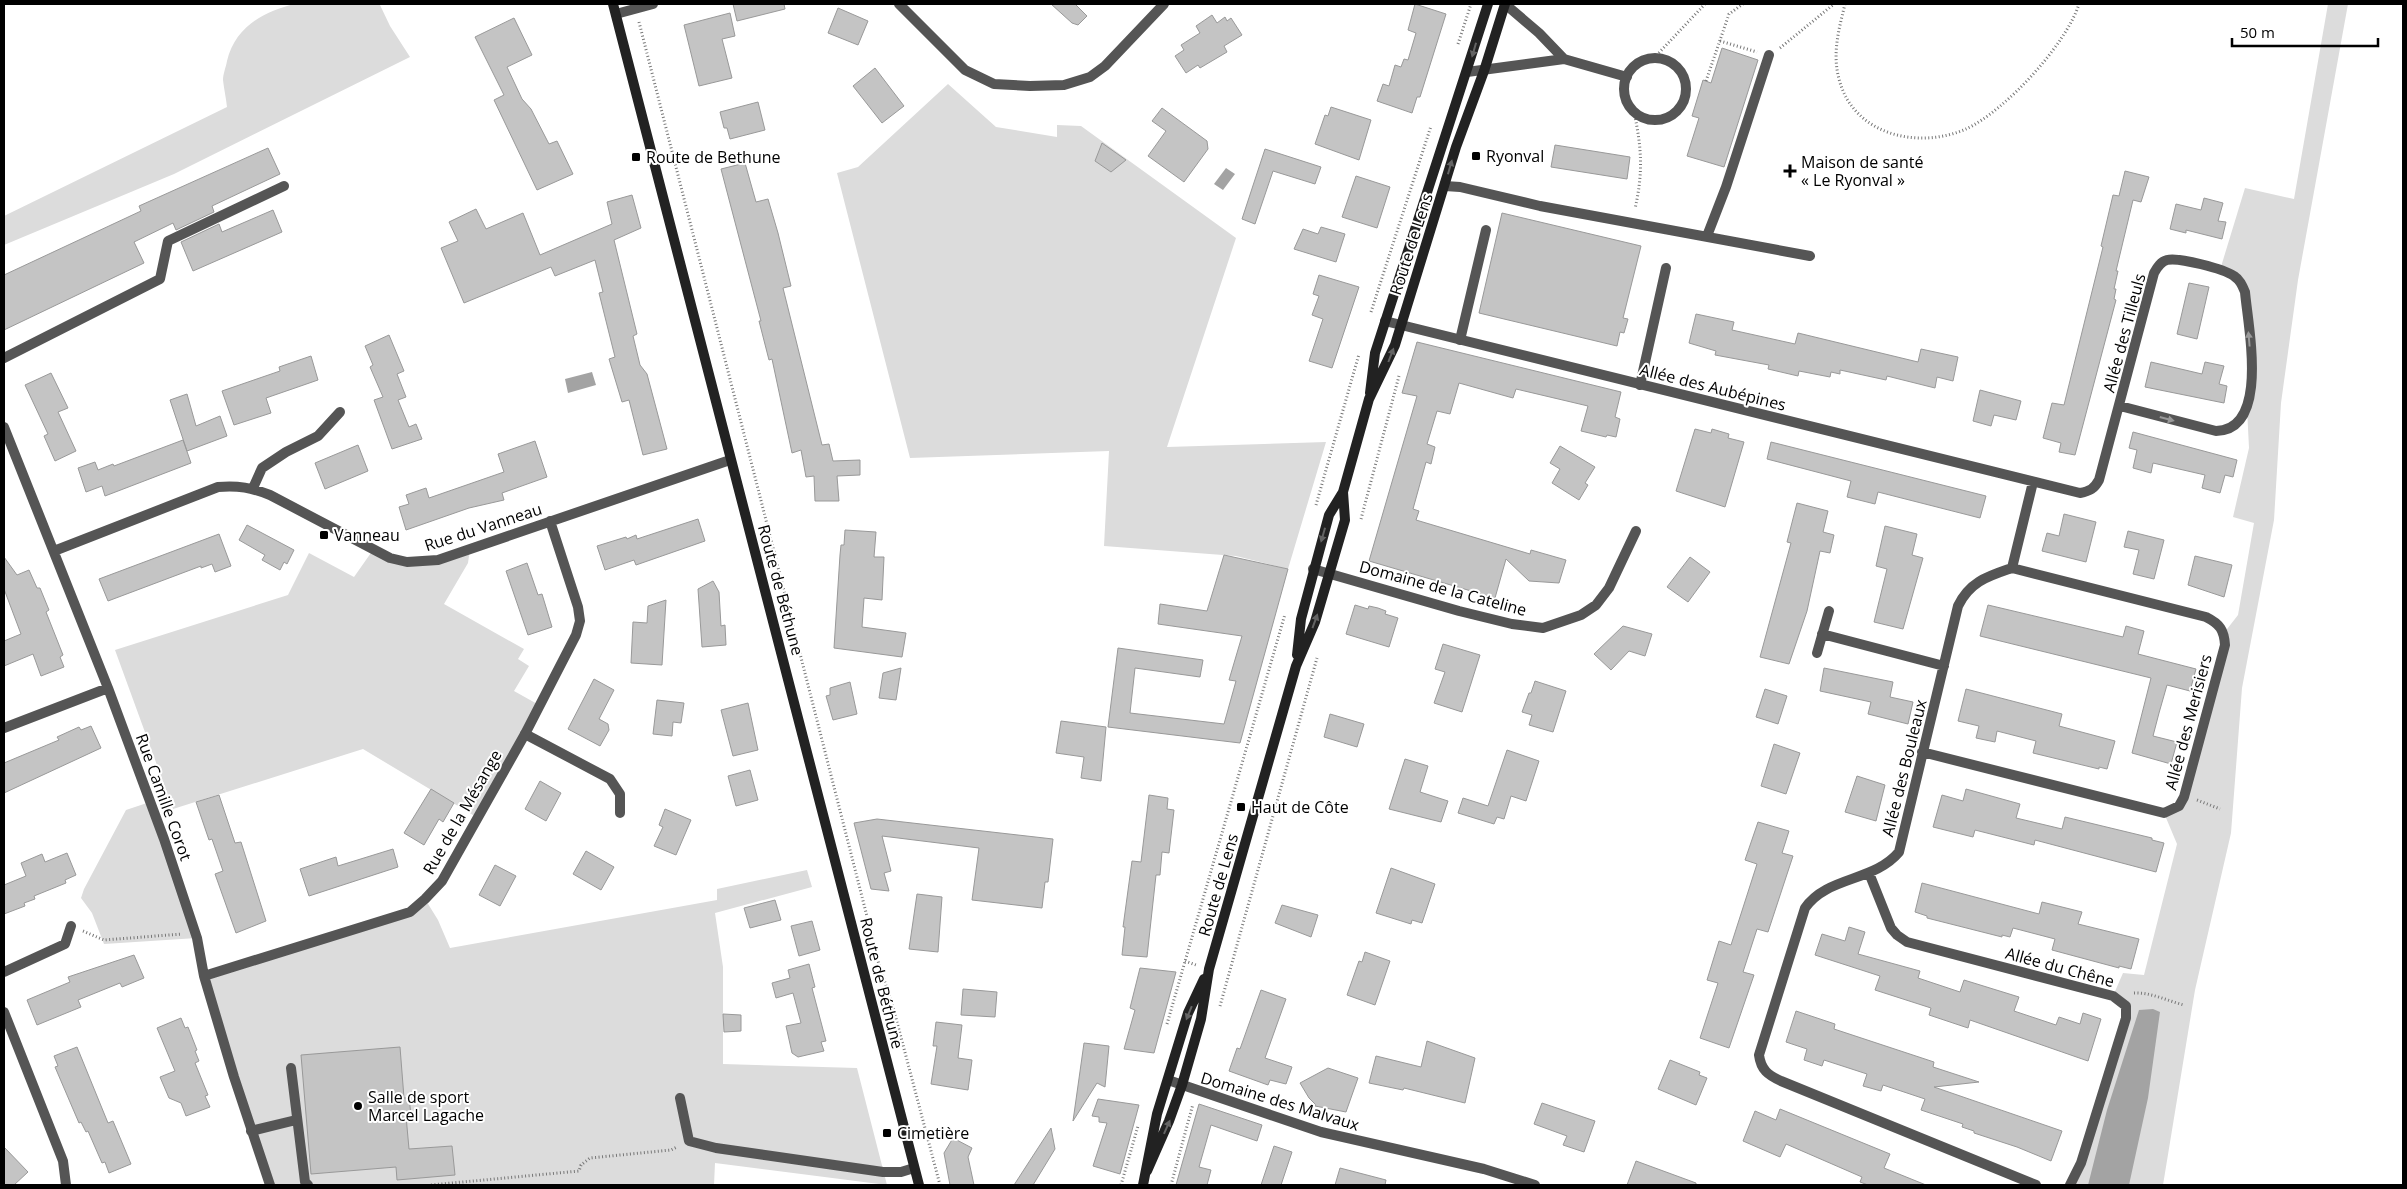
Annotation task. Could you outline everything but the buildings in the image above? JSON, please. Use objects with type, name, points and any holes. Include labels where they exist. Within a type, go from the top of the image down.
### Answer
[{"type":"main road","points":[[1369,399],[1375,353],[1488,4]]},
{"type":"main road","name":"Route de Lens","points":[[1296,666],[1301,619],[1329,515],[1343,492],[1369,399],[1390,359],[1456,147],[1484,71],[1505,4]]},
{"type":"main road","name":"Route de Béthune","points":[[615,9],[730,460],[758,557],[919,1185]]},
{"type":"main road","name":"Route de Lens","points":[[1147,1171],[1169,1121],[1202,1019],[1209,969],[1296,666],[1315,622],[1345,520],[1343,492]]},
{"type":"main road","name":"Route de Lens","points":[[1143,1185],[1157,1114],[1188,1014],[1209,969]]},
{"type":"street","points":[[615,9],[637,8],[653,4]]},
{"type":"street","points":[[899,4],[966,70],[994,84],[1030,86],[1064,85],[1090,77],[1105,66],[1164,4]]},
{"type":"street","points":[[1505,4],[1539,33],[1564,59]]},
{"type":"street","points":[[1707,236],[1726,187],[1769,55]]},
{"type":"street","points":[[1654,58],[1666,60],[1676,66],[1683,74],[1687,85],[1686,97],[1677,111],[1662,120],[1651,120],[1634,112],[1626,99],[1624,88],[1627,76],[1634,67],[1643,61],[1654,58]]},
{"type":"street","points":[[1467,72],[1564,59],[1627,76]]},
{"type":"street","points":[[4,358],[160,279],[168,241],[284,186]]},
{"type":"street","points":[[1444,186],[1460,187],[1540,206],[1810,256]]},
{"type":"street","points":[[1460,340],[1486,230]]},
{"type":"street","name":"Allée des Tilleuls","points":[[2033,482],[2080,493],[2095,487],[2100,480],[2154,274],[2159,264],[2166,260],[2177,260],[2220,270],[2233,275],[2241,282],[2245,292],[2252,374],[2247,408],[2239,423],[2227,431],[2216,431],[2120,406]]},
{"type":"street","points":[[1640,385],[1666,268]]},
{"type":"street","name":"Allée des Aubépines","points":[[1385,321],[2033,482]]},
{"type":"street","points":[[253,488],[262,468],[286,452],[318,436],[340,412]]},
{"type":"street","name":"Rue Camille Corot","points":[[4,427],[108,688],[164,839],[195,933],[204,976],[251,1132],[270,1185]]},
{"type":"street","name":"Rue du Vanneau","points":[[54,551],[218,487],[237,485],[253,488],[373,550],[407,562],[438,560],[730,460]]},
{"type":"street","points":[[2012,568],[2033,482]]},
{"type":"street","name":"Rue de la Mésange","points":[[204,976],[410,912],[442,881],[525,734],[576,635],[580,621],[578,607],[550,521]]},
{"type":"street","name":"Domaine de la Cateline","points":[[1313,569],[1459,611],[1512,624],[1543,628],[1581,615],[1596,605],[1609,588],[1636,530]]},
{"type":"street","name":"Allée des Bouleaux","points":[[2012,568],[1986,577],[1967,590],[1958,606],[1899,852],[1883,867],[1820,892],[1805,908],[1761,1044],[1760,1064],[1764,1071],[1781,1081],[2036,1185]]},
{"type":"street","name":"Allée des Merisiers","points":[[1922,752],[2164,813],[2172,811],[2179,806],[2184,797],[2224,645],[2224,633],[2220,626],[2206,617],[2012,568]]},
{"type":"street","points":[[1817,653],[1828,611]]},
{"type":"street","points":[[1822,634],[1944,666]]},
{"type":"street","points":[[4,728],[108,688]]},
{"type":"street","points":[[525,734],[610,778],[620,794],[620,813]]},
{"type":"street","name":"Allée du Chêne","points":[[1869,873],[1891,928],[1897,936],[1907,942],[2113,996],[2126,1006],[2126,1018],[2080,1163],[2070,1185]]},
{"type":"street","points":[[4,972],[64,944],[71,926]]},
{"type":"street","points":[[4,1012],[64,1161],[66,1185]]},
{"type":"street","points":[[291,1068],[305,1182],[308,1185]]},
{"type":"street","name":"Domaine des Malvaux","points":[[1168,1080],[1320,1132],[1492,1172],[1532,1185]]},
{"type":"street","points":[[680,1098],[689,1141],[716,1148],[883,1172],[901,1172],[914,1168]]},
{"type":"street","points":[[251,1132],[296,1120]]},
{"type":"path","points":[[1654,58],[1705,4]]},
{"type":"path","points":[[1706,81],[1730,14],[1743,4]]},
{"type":"path","points":[[1720,41],[1769,55],[1834,4]]},
{"type":"path","points":[[1845,4],[1836,42],[1836,63],[1839,80],[1849,102],[1861,118],[1874,128],[1901,136],[1928,139],[1967,128],[2003,102],[2054,49],[2079,4]]},
{"type":"path","points":[[637,8],[639,25],[876,955],[893,1007],[940,1185]]},
{"type":"path","points":[[1632,222],[1642,166],[1641,141],[1634,112]]},
{"type":"path","points":[[2206,802],[2220,809]]},
{"type":"path","points":[[71,926],[104,940],[195,933]]},
{"type":"path","points":[[2156,998],[2184,1005]]},
{"type":"path","points":[[431,1185],[579,1171],[581,1165],[590,1158],[671,1150],[689,1141]]},
{"type":"shaded area","points":[[295,4],[380,5],[390,26],[410,57],[174,174],[4,245],[4,216],[227,107],[223,78],[231,49],[237,39],[252,22],[272,11]]},
{"type":"shaded area","points":[[2328,4],[2348,4],[2298,280],[2281,403],[2274,520],[2242,688],[2231,833],[2195,990],[2163,1185],[2070,1185],[2126,1006],[2113,996],[2123,973],[2144,975],[2177,844],[2164,813],[2179,806],[2224,633],[2238,615],[2254,523],[2233,517],[2249,448],[2247,408],[2252,374],[2245,292],[2220,270],[2245,188],[2294,199]]},
{"type":"shaded area","points":[[948,84],[996,127],[1057,137],[1057,125],[1081,126],[1236,238],[1167,447],[1326,442],[1288,569],[1236,556],[1104,546],[1109,451],[910,458],[837,173],[858,167]]},
{"type":"shaded area","points":[[1226,168],[1235,174],[1223,190],[1214,184]]},
{"type":"shaded area","points":[[592,372],[596,385],[568,393],[565,379]]},
{"type":"shaded area","points":[[470,549],[468,563],[444,604],[524,649],[518,659],[529,666],[514,691],[539,705],[478,818],[363,749],[173,809],[115,650],[288,595],[309,553],[354,577],[373,550],[407,562]]},
{"type":"shaded area","points":[[150,802],[197,938],[104,944],[92,913],[81,898],[126,810]]},
{"type":"shaded area","points":[[807,870],[812,887],[715,913],[723,967],[723,1064],[857,1068],[887,1185],[715,1163],[714,1185],[270,1185],[204,976],[410,912],[425,899],[438,920],[450,948],[717,900],[717,889]]},
{"type":"shaded area","points":[[2153,1009],[2160,1012],[2148,1098],[2129,1185],[2088,1185],[2107,1110],[2139,1010]]},
{"type":"place","name":"Ryonval","points":[[1476,156]]},
{"type":"place","name":"Route de Bethune","points":[[636,157]]},
{"type":"place","name":"Maison de santé « Le Ryonval »","points":[[1790,171]]},
{"type":"place","name":"Vanneau","points":[[324,535]]},
{"type":"place","name":"Haut de Côte","points":[[1241,807]]},
{"type":"place","name":"Salle de sport Marcel Lagache","points":[[358,1106]]},
{"type":"place","name":"Cimetière","points":[[887,1133]]}]
